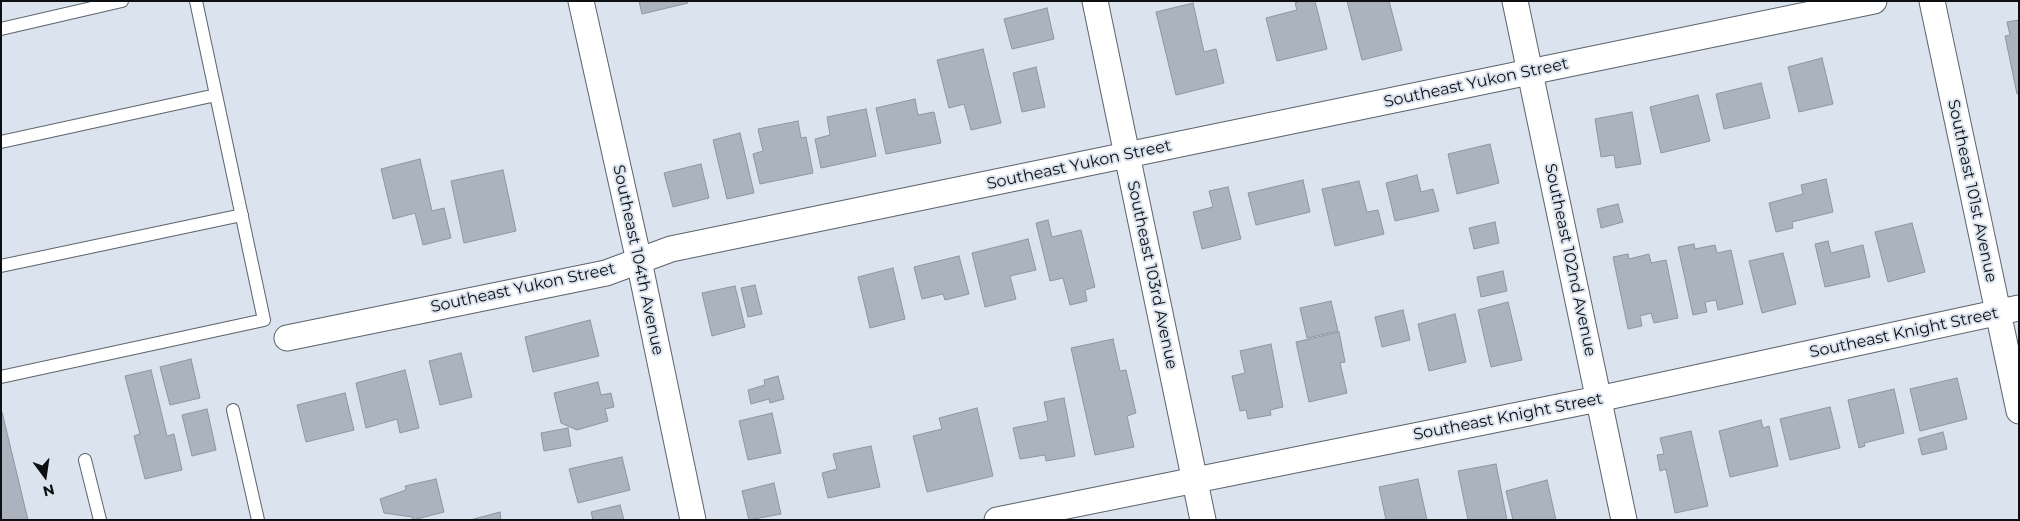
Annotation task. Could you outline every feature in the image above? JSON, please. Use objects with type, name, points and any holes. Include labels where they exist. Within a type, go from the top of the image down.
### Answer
[{"type":"street","name":"Southeast 104th Avenue","points":[[580,1],[639,261],[693,520]]},
{"type":"street","name":"Southeast 103rd Avenue","points":[[1095,1],[1203,520]]},
{"type":"street","name":"Southeast 102nd Avenue","points":[[1515,1],[1624,520]]},
{"type":"street","name":"Southeast Yukon Street","points":[[287,338],[606,273],[671,249],[1874,1]]},
{"type":"street","name":"Southeast 101st Avenue","points":[[1932,1],[2008,311],[2019,411]]},
{"type":"street","name":"Southeast Knight Street","points":[[996,520],[1194,478],[1598,399],[2008,311]]},
{"type":"lane","points":[[1,29],[122,1]]},
{"type":"lane","points":[[1,377],[264,320],[196,1]]},
{"type":"lane","points":[[1,142],[216,95]]},
{"type":"lane","points":[[1,266],[242,215]]},
{"type":"lane","points":[[233,410],[258,520]]},
{"type":"lane","points":[[85,460],[100,520]]},
{"type":"building","points":[[639,1],[687,1],[688,3],[642,14]]},
{"type":"building","points":[[1315,1],[1327,49],[1277,61],[1266,18],[1297,10],[1295,3]]},
{"type":"building","points":[[1347,1],[1389,1],[1402,50],[1362,60]]},
{"type":"building","points":[[1193,3],[1204,52],[1216,49],[1224,83],[1176,95],[1156,12]]},
{"type":"building","points":[[1047,8],[1054,39],[1012,49],[1004,19]]},
{"type":"building","points":[[2019,20],[2019,93],[2017,94],[2005,36],[2010,35],[2007,22]]},
{"type":"building","points":[[983,49],[1001,123],[971,130],[964,104],[949,108],[937,60]]},
{"type":"building","points":[[1822,58],[1833,104],[1799,112],[1788,67]]},
{"type":"building","points":[[1036,67],[1045,107],[1022,112],[1013,73]]},
{"type":"building","points":[[1761,83],[1770,118],[1724,129],[1716,94]]},
{"type":"building","points":[[1698,95],[1710,141],[1661,153],[1650,107]]},
{"type":"building","points":[[915,99],[918,115],[934,112],[941,143],[886,154],[876,108]]},
{"type":"building","points":[[866,109],[876,156],[821,168],[815,139],[830,135],[827,117]]},
{"type":"building","points":[[1632,112],[1641,164],[1616,168],[1614,155],[1601,157],[1595,119]]},
{"type":"building","points":[[798,121],[801,138],[806,137],[813,173],[760,184],[753,154],[763,151],[758,129]]},
{"type":"building","points":[[740,133],[754,193],[727,199],[713,140]]},
{"type":"building","points":[[1490,144],[1499,183],[1457,194],[1448,154]]},
{"type":"building","points":[[420,159],[432,211],[444,208],[451,238],[423,245],[415,213],[393,219],[381,169]]},
{"type":"building","points":[[701,164],[709,198],[673,207],[664,173]]},
{"type":"building","points":[[503,170],[516,231],[464,243],[451,181]]},
{"type":"building","points":[[1417,175],[1421,192],[1433,189],[1439,211],[1395,221],[1386,183]]},
{"type":"building","points":[[1826,179],[1833,212],[1792,222],[1793,228],[1776,232],[1769,203],[1803,194],[1801,185]]},
{"type":"building","points":[[1303,180],[1310,212],[1256,225],[1248,193]]},
{"type":"building","points":[[1359,181],[1367,212],[1378,210],[1384,234],[1335,246],[1322,189]]},
{"type":"building","points":[[1228,187],[1241,239],[1202,249],[1193,212],[1213,207],[1209,191]]},
{"type":"building","points":[[1618,204],[1623,222],[1601,228],[1597,209]]},
{"type":"building","points":[[1048,220],[1052,237],[1081,230],[1095,287],[1085,290],[1087,301],[1070,305],[1063,278],[1050,281],[1036,223]]},
{"type":"building","points":[[1495,222],[1499,243],[1474,249],[1469,228]]},
{"type":"building","points":[[1912,223],[1925,272],[1888,282],[1875,232]]},
{"type":"building","points":[[1028,239],[1036,270],[1010,276],[1016,299],[985,307],[972,253]]},
{"type":"building","points":[[1828,241],[1831,253],[1863,245],[1870,277],[1825,287],[1815,244]]},
{"type":"building","points":[[1694,244],[1695,249],[1715,245],[1717,253],[1731,250],[1743,304],[1718,310],[1716,300],[1705,302],[1707,312],[1693,315],[1678,247]]},
{"type":"building","points":[[1783,253],[1796,304],[1762,313],[1749,261]]},
{"type":"building","points":[[1628,254],[1629,259],[1649,254],[1651,263],[1666,260],[1678,318],[1654,323],[1651,313],[1640,316],[1642,326],[1628,329],[1613,257]]},
{"type":"building","points":[[959,256],[969,294],[945,300],[943,294],[922,299],[914,267]]},
{"type":"building","points":[[893,268],[905,319],[870,328],[858,277]]},
{"type":"building","points":[[1503,271],[1507,291],[1481,297],[1477,277]]},
{"type":"building","points":[[755,285],[762,314],[748,317],[741,288]]},
{"type":"building","points":[[735,286],[745,327],[712,336],[702,293]]},
{"type":"building","points":[[1331,301],[1338,331],[1307,338],[1300,308]]},
{"type":"building","points":[[1508,302],[1522,360],[1491,367],[1478,310]]},
{"type":"building","points":[[1403,310],[1410,340],[1382,347],[1375,317]]},
{"type":"building","points":[[1455,314],[1466,362],[1429,371],[1418,324]]},
{"type":"building","points":[[590,320],[599,356],[533,372],[525,337]]},
{"type":"building","points":[[1339,332],[1345,362],[1340,363],[1347,393],[1309,402],[1296,342]]},
{"type":"building","points":[[1113,339],[1120,371],[1126,370],[1136,413],[1127,416],[1134,447],[1095,455],[1071,348]]},
{"type":"building","points":[[1271,344],[1283,407],[1270,410],[1271,415],[1248,419],[1246,410],[1240,411],[1232,376],[1245,373],[1240,351]]},
{"type":"building","points":[[461,353],[472,397],[440,405],[429,361]]},
{"type":"building","points":[[191,359],[200,398],[170,405],[160,367]]},
{"type":"building","points":[[151,370],[167,436],[174,434],[182,470],[145,479],[134,436],[140,434],[125,376]]},
{"type":"building","points":[[405,370],[419,428],[400,433],[397,419],[366,428],[356,383]]},
{"type":"building","points":[[778,376],[784,399],[770,403],[769,399],[751,404],[748,390],[765,385],[764,380]]},
{"type":"building","points":[[1957,378],[1967,419],[1920,431],[1910,389]]},
{"type":"building","points":[[598,382],[601,395],[611,393],[614,407],[605,409],[608,421],[577,430],[561,423],[554,393]]},
{"type":"building","points":[[1894,389],[1904,433],[1864,443],[1865,446],[1859,448],[1848,400]]},
{"type":"building","points":[[345,393],[354,430],[306,442],[297,405]]},
{"type":"building","points":[[1064,398],[1075,456],[1046,461],[1045,455],[1020,459],[1013,428],[1048,421],[1044,402]]},
{"type":"building","points":[[1830,407],[1840,448],[1790,460],[1780,419]]},
{"type":"building","points":[[977,408],[993,476],[927,492],[913,436],[942,429],[939,418]]},
{"type":"building","points":[[207,409],[216,450],[192,456],[182,415]]},
{"type":"building","points":[[2,412],[28,520],[1,520]]},
{"type":"building","points":[[772,413],[781,453],[748,460],[739,421]]},
{"type":"building","points":[[1761,420],[1763,428],[1769,426],[1778,466],[1730,477],[1719,431]]},
{"type":"building","points":[[568,428],[571,446],[544,451],[541,433]]},
{"type":"building","points":[[1691,431],[1708,506],[1675,513],[1666,469],[1660,471],[1657,455],[1664,454],[1660,438]]},
{"type":"building","points":[[1943,432],[1947,449],[1922,455],[1918,439]]},
{"type":"building","points":[[871,446],[880,487],[828,498],[822,473],[837,469],[833,454]]},
{"type":"building","points":[[622,457],[630,490],[578,503],[569,469]]},
{"type":"building","points":[[1496,464],[1507,520],[1468,520],[1458,471]]},
{"type":"building","points":[[436,479],[444,512],[413,520],[412,517],[384,513],[380,499],[406,490],[405,486]]},
{"type":"building","points":[[1418,479],[1427,520],[1386,520],[1379,487]]},
{"type":"building","points":[[1547,480],[1556,520],[1513,520],[1506,491]]},
{"type":"building","points":[[774,483],[781,514],[749,520],[742,491]]},
{"type":"building","points":[[620,505],[624,520],[593,520],[591,512]]},
{"type":"building","points":[[500,512],[501,520],[470,520]]}]
